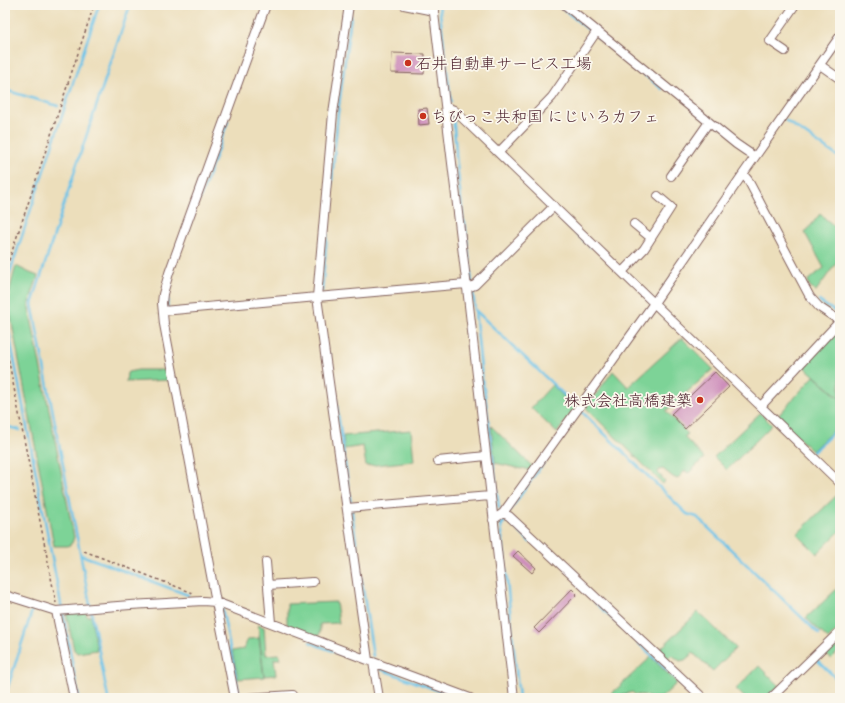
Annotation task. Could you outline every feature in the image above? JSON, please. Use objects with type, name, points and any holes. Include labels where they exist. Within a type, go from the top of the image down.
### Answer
[{"type":"street","points":[[235,698],[165,332],[163,294],[169,273],[266,5]]},
{"type":"street","points":[[349,5],[333,113],[317,297],[350,508],[370,661],[378,698]]},
{"type":"street","points":[[404,5],[433,8],[467,286],[514,698]]},
{"type":"street","points":[[565,5],[595,34],[754,158]]},
{"type":"street","points":[[785,51],[770,41],[795,5]]},
{"type":"street","points":[[498,152],[552,97],[595,34]]},
{"type":"street","points":[[494,520],[506,514],[840,36]]},
{"type":"street","points":[[820,65],[840,79]]},
{"type":"street","points":[[446,108],[454,110],[840,483]]},
{"type":"street","points":[[670,176],[709,122]]},
{"type":"street","points":[[743,174],[748,180],[810,297],[819,307],[840,321],[761,406]]},
{"type":"street","points":[[622,272],[644,249],[671,207],[658,196]]},
{"type":"street","points":[[165,311],[317,297],[476,285],[554,206]]},
{"type":"street","points":[[634,224],[651,238]]},
{"type":"street","points":[[438,461],[486,456]]},
{"type":"street","points":[[350,508],[490,496]]},
{"type":"street","points":[[506,514],[703,698]]},
{"type":"street","points":[[266,562],[271,623]]},
{"type":"street","points":[[268,585],[313,582]]},
{"type":"street","points":[[5,595],[60,611],[202,601],[216,602],[470,698]]},
{"type":"street","points":[[60,611],[74,698]]},
{"type":"street","points":[[771,698],[840,631]]},
{"type":"street","points":[[247,698],[293,695]]},
{"type":"path","points":[[5,272],[94,5]]},
{"type":"path","points":[[5,342],[56,599],[60,611]]},
{"type":"path","points":[[84,551],[194,594],[202,601]]},
{"type":"green space","points":[[820,214],[840,231],[840,258],[816,291],[814,291],[809,285],[808,280],[824,268],[805,233]]},
{"type":"green space","points":[[16,266],[38,276],[29,303],[29,308],[74,537],[72,543],[68,546],[54,546],[9,308],[10,292]]},
{"type":"green space","points":[[840,324],[840,398],[802,365]]},
{"type":"green space","points":[[682,338],[713,369],[666,411],[688,434],[684,437],[704,458],[689,473],[685,471],[677,479],[663,469],[659,470],[658,473],[665,481],[663,484],[586,408],[613,371],[628,387]]},
{"type":"green space","points":[[138,370],[167,370],[170,380],[126,382],[128,372]]},
{"type":"green space","points":[[814,376],[840,399],[840,424],[812,451],[777,417]]},
{"type":"green space","points":[[552,385],[575,408],[557,433],[531,408]]},
{"type":"green space","points":[[760,413],[772,425],[727,470],[714,457]]},
{"type":"green space","points":[[491,426],[533,467],[531,471],[495,463]]},
{"type":"green space","points":[[411,430],[414,461],[366,466],[363,446],[344,449],[343,436]]},
{"type":"green space","points":[[840,492],[840,531],[817,554],[797,534]]},
{"type":"green space","points":[[840,586],[840,628],[828,639],[806,618]]},
{"type":"green space","points":[[336,602],[339,623],[320,624],[320,633],[317,638],[287,626],[287,604]]},
{"type":"green space","points":[[86,612],[87,616],[91,616],[97,650],[77,653],[74,650],[66,613]]},
{"type":"green space","points":[[698,612],[736,648],[713,671],[693,653],[685,660],[680,661],[672,655],[666,660],[657,652]]},
{"type":"green space","points":[[258,625],[264,627],[266,655],[279,654],[280,659],[274,659],[276,675],[264,676]]},
{"type":"green space","points":[[259,638],[264,677],[238,679],[232,651],[244,649],[249,639]]},
{"type":"green space","points":[[832,645],[839,651],[831,659],[824,653]]},
{"type":"green space","points":[[651,657],[677,683],[661,698],[650,698],[645,695],[636,695],[632,692],[614,698],[607,698]]},
{"type":"green space","points":[[759,666],[779,686],[766,698],[745,698],[736,689]]},
{"type":"building","name":"石井自動車サービス工場","points":[[392,53],[425,54],[424,74],[391,73]]},
{"type":"building","name":"ちびっこ共和国 にじいろカフェ","points":[[427,108],[429,124],[419,125],[418,109]]},
{"type":"building","name":"株式会社高橋建築","points":[[715,372],[729,387],[685,429],[671,414]]},
{"type":"building","points":[[518,551],[536,568],[532,573],[513,556]]},
{"type":"building","points":[[572,589],[577,594],[539,633],[534,628]]},
{"type":"waterway","points":[[5,287],[99,5]]},
{"type":"waterway","points":[[108,698],[32,304],[130,5]]},
{"type":"waterway","points":[[439,5],[451,102]]},
{"type":"waterway","points":[[558,5],[662,89]]},
{"type":"waterway","points":[[322,291],[338,113],[351,16]]},
{"type":"waterway","points":[[5,90],[58,106]]},
{"type":"waterway","points":[[453,115],[463,219],[465,223],[482,379],[499,508]]},
{"type":"waterway","points":[[785,120],[840,158]]},
{"type":"waterway","points":[[200,199],[228,121]]},
{"type":"waterway","points":[[545,204],[591,247]]},
{"type":"waterway","points":[[167,310],[168,289]]},
{"type":"waterway","points":[[819,301],[840,315]]},
{"type":"waterway","points":[[475,310],[687,514],[697,517],[819,634]]},
{"type":"waterway","points":[[5,312],[79,698]]},
{"type":"waterway","points":[[329,354],[373,656]]},
{"type":"waterway","points":[[5,426],[20,430]]},
{"type":"waterway","points":[[813,452],[840,426]]},
{"type":"waterway","points":[[507,519],[508,513],[554,448]]},
{"type":"waterway","points":[[501,526],[507,519],[530,542]]},
{"type":"waterway","points":[[501,523],[519,698]]},
{"type":"waterway","points":[[81,555],[188,595]]},
{"type":"waterway","points":[[215,576],[220,599]]},
{"type":"waterway","points":[[595,602],[697,698]]},
{"type":"waterway","points":[[222,608],[240,698]]},
{"type":"waterway","points":[[5,696],[32,611]]},
{"type":"waterway","points":[[310,642],[350,657]]},
{"type":"waterway","points":[[816,659],[840,682]]},
{"type":"waterway","points":[[380,669],[458,698]]},
{"type":"place","name":"石井自動車サービス工場","points":[[408,63]]},
{"type":"place","name":"ちびっこ共和国 にじいろカフェ","points":[[423,116]]},
{"type":"place","name":"株式会社高橋建築","points":[[700,400]]}]
